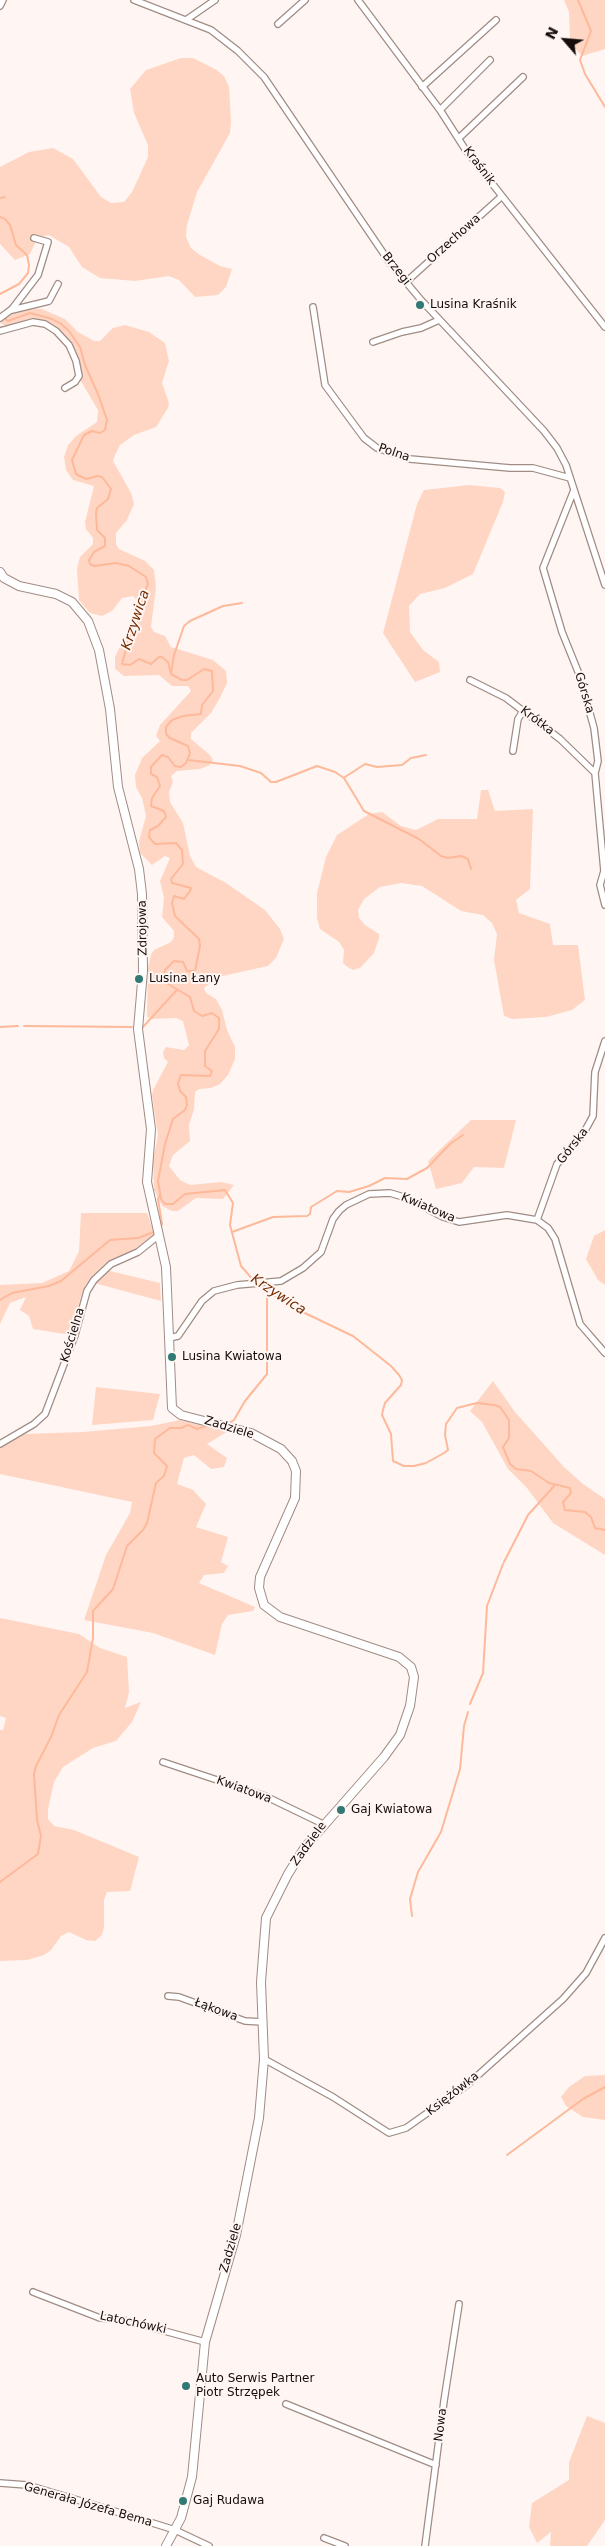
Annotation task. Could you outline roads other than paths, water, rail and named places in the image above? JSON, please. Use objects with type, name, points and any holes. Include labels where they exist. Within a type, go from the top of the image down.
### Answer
[{"type":"street","points":[[0,6],[3,0]]},
{"type":"street","name":"Brzegi","points":[[134,0],[211,30],[238,51],[264,77],[390,263],[439,320],[544,431],[557,448],[570,478],[605,585]]},
{"type":"street","points":[[146,4],[152,0]]},
{"type":"street","points":[[186,20],[215,0]]},
{"type":"street","points":[[278,24],[305,0]]},
{"type":"street","name":"Kraśnik","points":[[358,0],[502,196],[605,328]]},
{"type":"street","points":[[422,87],[496,20]]},
{"type":"street","points":[[440,110],[490,60]]},
{"type":"street","points":[[459,138],[523,77]]},
{"type":"street","name":"Orzechowa","points":[[406,282],[502,196]]},
{"type":"street","points":[[5,314],[34,282],[48,246],[46,241],[34,238]]},
{"type":"street","points":[[5,314],[49,301],[58,284]]},
{"type":"street","name":"Polna","points":[[313,307],[325,385],[364,438],[377,448],[410,459],[502,468],[533,468],[570,478]]},
{"type":"street","points":[[373,342],[421,328],[439,320]]},
{"type":"street","points":[[0,331],[33,322],[45,324],[56,331],[69,345],[78,368],[79,376],[75,382],[65,388]]},
{"type":"street","name":"Górska","points":[[574,490],[543,568],[562,632],[579,674],[594,728],[598,761],[595,773],[604,871],[600,885],[605,904]]},
{"type":"street","name":"Zdrojowa","points":[[0,572],[4,578],[19,586],[56,594],[72,602],[88,621],[99,650],[110,709],[118,787],[139,869],[142,894],[143,971],[138,1029],[151,1129],[147,1182],[165,1258],[169,1340]]},
{"type":"street","name":"Krótka","points":[[470,680],[491,689],[523,711],[560,739],[595,773]]},
{"type":"street","points":[[513,751],[518,719],[523,711]]},
{"type":"street","name":"Górska","points":[[537,1220],[558,1164],[582,1136],[593,1116],[595,1072],[605,1041]]},
{"type":"street","name":"Kwiatowa","points":[[169,1340],[178,1336],[202,1301],[214,1291],[242,1285],[267,1283],[290,1276],[314,1260],[321,1252],[333,1219],[339,1211],[369,1194],[381,1192],[398,1194],[443,1217],[459,1222],[507,1215],[537,1220]]},
{"type":"street","points":[[537,1220],[548,1228],[555,1239],[580,1324],[605,1353]]},
{"type":"street","name":"Kościelna","points":[[0,1444],[34,1424],[45,1414],[75,1335],[87,1291],[94,1280],[111,1264],[138,1252],[159,1236]]},
{"type":"street","name":"Zadziele","points":[[166,2546],[176,2530],[184,2509],[192,2477],[205,2342],[244,2201],[259,2118],[264,2059],[261,1982],[266,1918],[297,1858],[323,1824],[384,1757],[400,1735],[410,1706],[414,1677],[411,1667],[399,1657],[280,1617],[264,1605],[259,1588],[260,1578],[295,1498],[296,1471],[292,1461],[281,1449],[251,1432],[188,1417],[174,1411],[170,1398],[169,1340]]},
{"type":"street","name":"Kwiatowa","points":[[162,1762],[265,1796],[323,1824]]},
{"type":"street","name":"Księżówka","points":[[264,2059],[389,2132],[406,2128],[467,2086],[563,1999],[586,1973],[605,1938]]},
{"type":"street","name":"Łąkowa","points":[[168,1996],[179,1997],[246,2021],[263,2022]]},
{"type":"street","name":"Latochówki","points":[[33,2292],[100,2318],[120,2319],[205,2342]]},
{"type":"street","name":"Nowa","points":[[425,2546],[459,2304]]},
{"type":"street","points":[[286,2404],[436,2465]]},
{"type":"street","name":"Generała Józefa Bema","points":[[0,2483],[27,2486],[176,2530],[209,2546]]},
{"type":"street","points":[[324,2538],[345,2546]]},
{"type":"waterway","points":[[578,0],[591,31],[580,60],[585,74],[605,107]]},
{"type":"waterway","points":[[0,198],[5,197]]},
{"type":"waterway","name":"Krzywica","points":[[0,217],[5,219],[10,225],[16,245],[27,255],[29,265],[28,273],[19,284],[0,294]]},
{"type":"waterway","name":"Krzywica","points":[[0,314],[8,321],[30,313],[52,319],[61,324],[69,331],[80,347],[85,365],[98,394],[107,420],[105,430],[100,433],[92,431],[84,435],[72,460],[76,474],[86,479],[102,477],[111,489],[108,499],[97,508],[96,513],[97,530],[105,538],[105,546],[94,552],[89,560],[90,564],[94,566],[116,563],[129,566],[146,577],[148,584],[144,593],[140,618],[131,631],[122,664],[130,665],[139,659],[151,664],[159,657],[162,657],[168,662],[171,674],[182,680],[187,680],[204,669],[212,671],[213,691],[202,705],[201,714],[183,716],[172,720],[166,727],[166,734],[170,738],[188,746],[190,753],[186,763],[181,767],[175,766],[168,757],[162,755],[151,767],[151,774],[157,777],[160,786],[152,798],[151,806],[164,811],[166,817],[158,826],[150,830],[149,837],[155,844],[176,843],[182,850],[183,864],[171,879],[172,883],[191,888],[184,899],[174,896],[172,903],[175,916],[199,939],[200,946],[195,971],[187,971],[183,962],[174,961],[165,970],[163,981],[190,997],[194,1011],[202,1016],[212,1013],[219,1018],[219,1029],[205,1051],[205,1066],[212,1071],[210,1076],[181,1075],[178,1083],[180,1091],[186,1097],[187,1105],[185,1110],[173,1119],[165,1144],[158,1181],[161,1199],[165,1204],[173,1204],[185,1194],[225,1190],[233,1203],[230,1225],[241,1266],[255,1282]]},
{"type":"waterway","points":[[171,674],[174,655],[184,626],[190,621],[223,606],[242,603]]},
{"type":"waterway","points":[[345,777],[365,764],[377,767],[402,765],[411,758],[426,755]]},
{"type":"waterway","points":[[188,760],[240,766],[261,773],[271,782],[276,782],[317,766],[335,772],[344,778],[364,811],[419,839],[441,856],[448,858],[461,856],[468,859],[471,869]]},
{"type":"waterway","points":[[142,1028],[176,991]]},
{"type":"waterway","points":[[0,1027],[18,1026]]},
{"type":"waterway","points":[[24,1026],[132,1027]]},
{"type":"waterway","points":[[232,1232],[273,1217],[307,1216],[310,1214],[311,1207],[337,1191],[349,1192],[369,1186],[385,1178],[407,1179],[427,1168],[450,1144],[463,1135]]},
{"type":"waterway","points":[[160,1195],[158,1199],[161,1227]]},
{"type":"waterway","points":[[0,1300],[12,1293],[49,1286],[61,1281],[110,1240],[138,1238],[154,1232]]},
{"type":"waterway","name":"Krzywica","points":[[258,1285],[290,1306],[353,1336],[391,1366],[399,1375],[402,1380],[401,1385],[385,1403],[382,1415],[391,1434],[393,1461],[404,1466],[426,1463],[448,1450],[445,1435],[446,1424],[457,1408],[477,1403],[494,1405],[500,1407],[509,1420],[509,1438],[503,1447],[510,1464],[516,1469],[531,1471],[549,1483],[570,1488],[571,1493],[563,1502],[565,1510],[585,1512],[591,1517],[595,1528],[605,1530]]},
{"type":"waterway","points":[[229,1423],[234,1420],[245,1401],[267,1374],[267,1290]]},
{"type":"waterway","points":[[0,1882],[38,1854],[41,1836],[37,1820],[34,1774],[36,1766],[51,1737],[59,1715],[87,1672],[93,1638],[93,1611],[113,1589],[127,1546],[143,1530],[147,1523],[156,1483],[164,1476],[167,1466],[154,1453],[155,1439],[170,1428],[181,1428],[188,1425],[197,1429],[210,1425]]},
{"type":"waterway","points":[[504,1562],[528,1515],[555,1485]]},
{"type":"waterway","points":[[470,1704],[483,1673],[487,1606],[503,1564]]},
{"type":"waterway","points":[[412,1916],[410,1899],[418,1872],[441,1832],[460,1769],[464,1726],[468,1712]]},
{"type":"waterway","points":[[507,2155],[583,2099],[605,2087]]},
{"type":"place","name":"Lusina Kraśnik","points":[[420,305]]},
{"type":"place","name":"Lusina Łany","points":[[139,979]]},
{"type":"place","name":"Lusina Kwiatowa","points":[[172,1357]]},
{"type":"place","name":"Gaj Kwiatowa","points":[[341,1810]]},
{"type":"place","name":"Auto Serwis Partner Piotr Strzępek","points":[[186,2386]]},
{"type":"place","name":"Gaj Rudawa","points":[[183,2501]]}]
